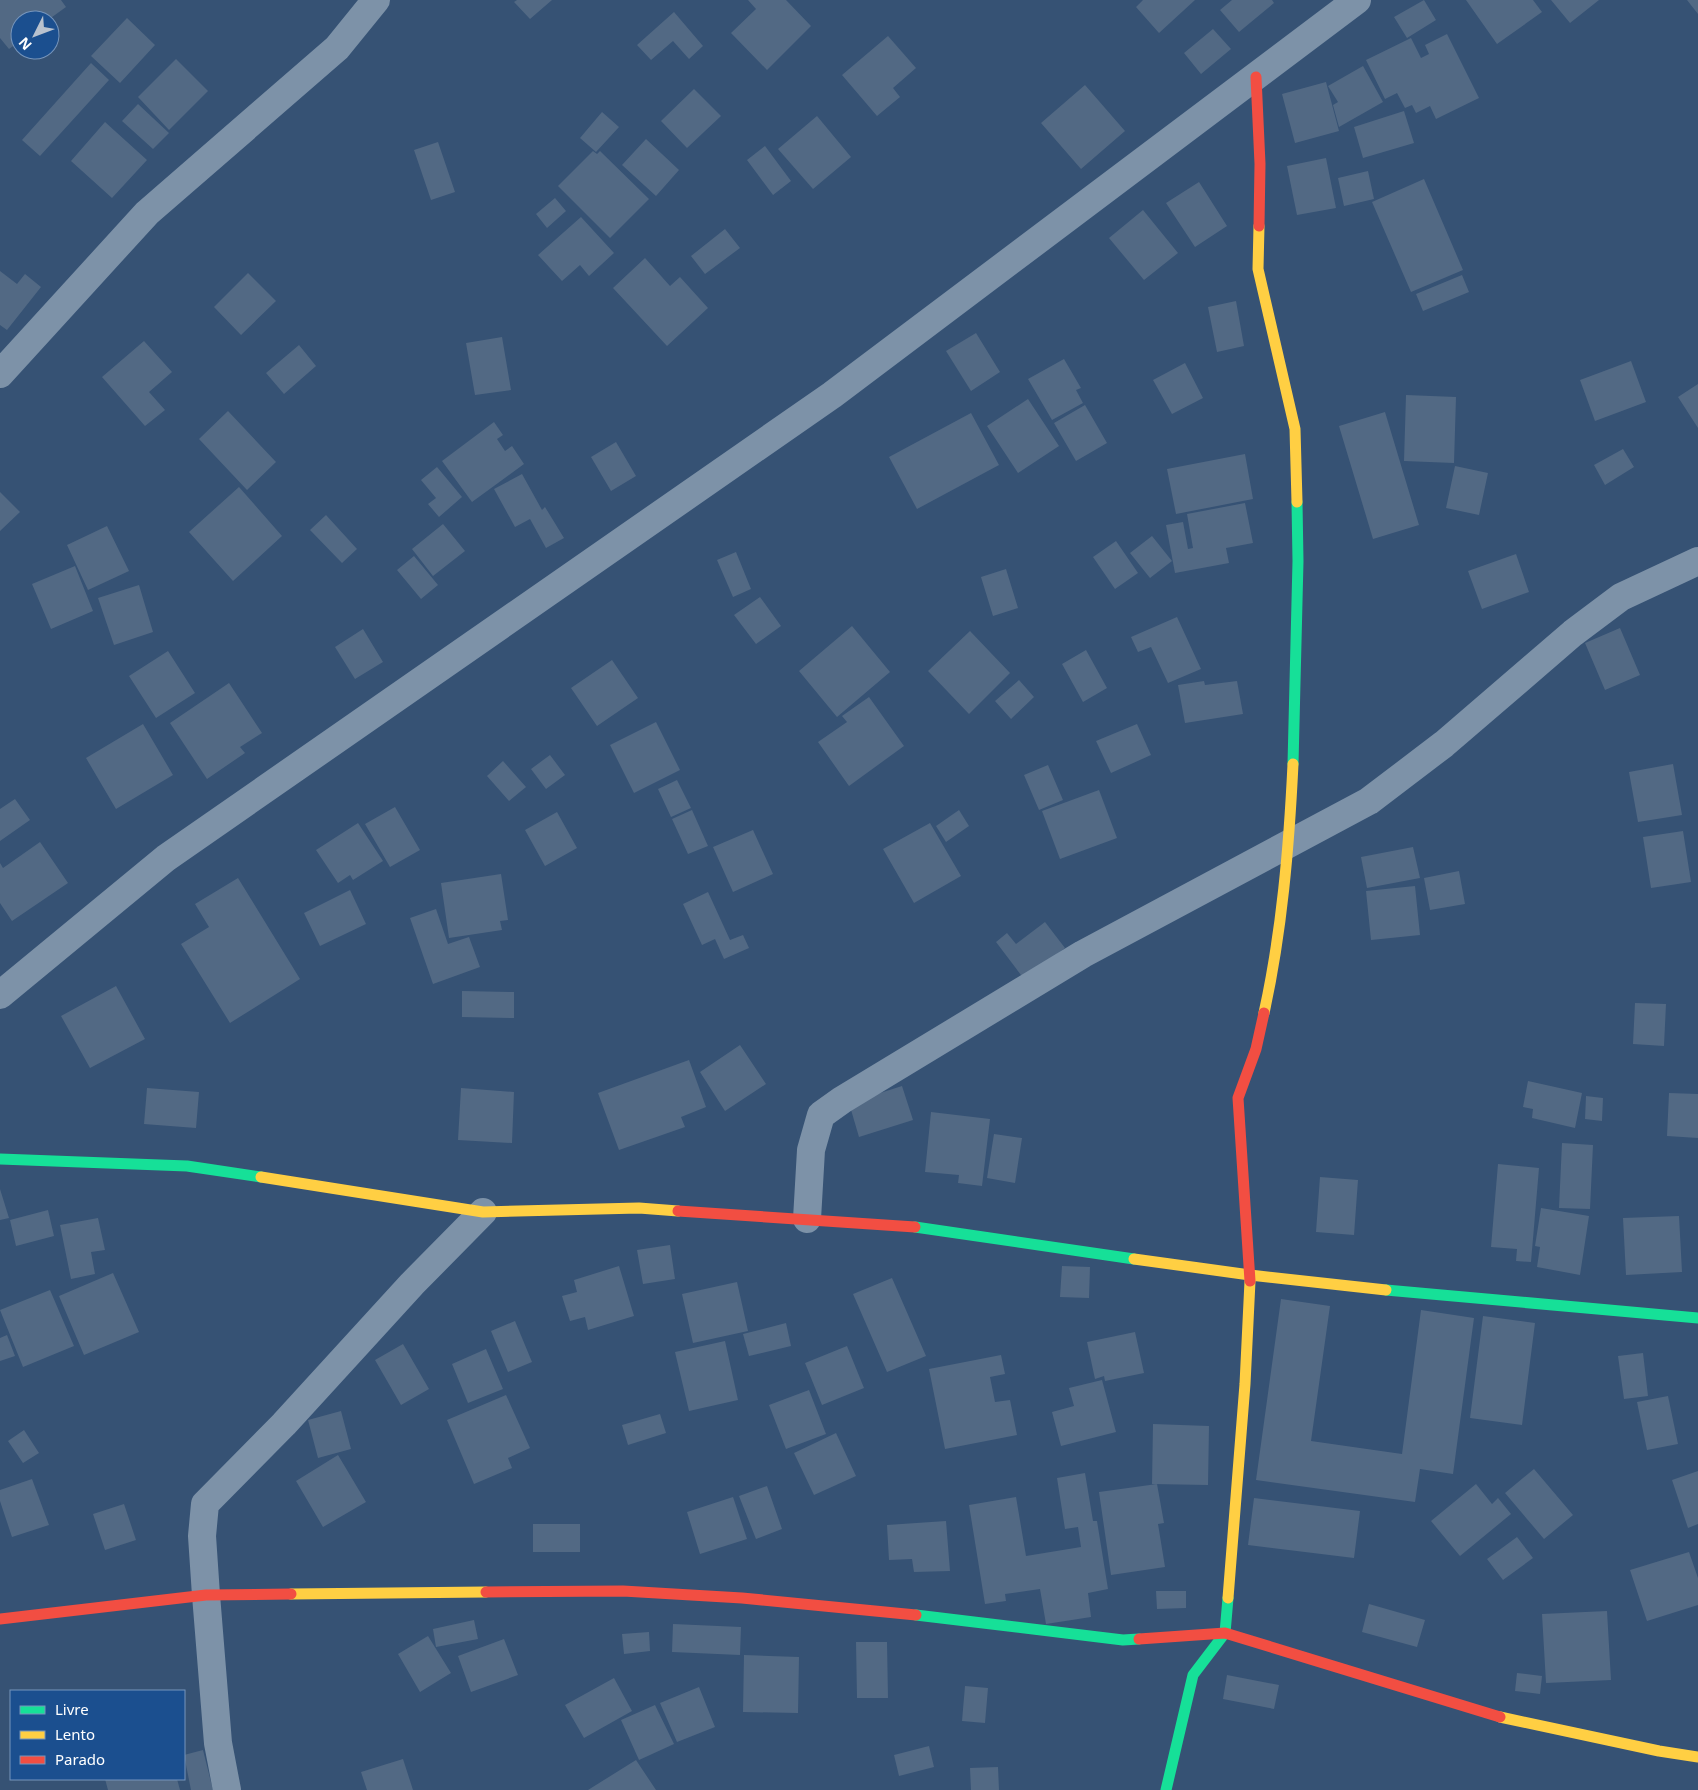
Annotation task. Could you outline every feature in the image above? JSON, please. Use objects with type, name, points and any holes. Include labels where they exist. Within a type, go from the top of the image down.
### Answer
[{"type":"street","points":[[0,374],[147,213],[336,48],[376,0]]},
{"type":"street","points":[[0,995],[166,858],[832,395],[1357,0]]},
{"type":"street","points":[[1166,1790],[1193,1675],[1225,1633],[1244,1403],[1250,1275],[1238,1098],[1256,1049],[1271,981],[1288,846],[1295,727],[1298,571],[1295,429],[1258,269],[1260,164],[1256,77]]},
{"type":"street","points":[[807,1219],[811,1150],[821,1116],[842,1100],[944,1036],[1083,954],[1369,801],[1444,744],[1573,633],[1621,597],[1698,561]]},
{"type":"street","points":[[0,1159],[187,1166],[483,1212],[639,1208],[898,1225],[1250,1275],[1427,1295],[1698,1318]]},
{"type":"street","points":[[227,1790],[218,1743],[206,1595],[202,1536],[205,1504],[284,1424],[405,1292],[483,1212]]},
{"type":"street","points":[[0,1619],[206,1595],[623,1591],[742,1598],[927,1616],[1124,1640],[1225,1633],[1506,1719],[1698,1757]]},
{"type":"building","points":[[0,0],[61,0],[66,7],[60,11],[10,10],[10,48],[0,38]]},
{"type":"building","points":[[517,0],[552,0],[530,19],[514,2]]},
{"type":"building","points":[[748,0],[786,0],[811,26],[767,70],[731,33],[756,9]]},
{"type":"building","points":[[1143,0],[1195,0],[1159,33],[1136,7]]},
{"type":"building","points":[[1232,0],[1272,0],[1274,3],[1239,32],[1220,10]]},
{"type":"building","points":[[1424,0],[1436,20],[1407,38],[1394,17]]},
{"type":"building","points":[[1466,0],[1533,0],[1542,12],[1497,44]]},
{"type":"building","points":[[1551,0],[1599,0],[1570,23]]},
{"type":"building","points":[[1687,0],[1698,0],[1698,14]]},
{"type":"building","points":[[674,12],[703,46],[689,59],[673,41],[651,60],[637,45]]},
{"type":"building","points":[[127,18],[155,45],[120,83],[91,56]]},
{"type":"building","points":[[1213,29],[1231,49],[1201,74],[1184,53]]},
{"type":"building","points":[[1447,34],[1479,98],[1436,119],[1430,106],[1416,113],[1412,105],[1405,108],[1397,93],[1385,99],[1366,60],[1411,38],[1421,58],[1429,54],[1425,45]]},
{"type":"building","points":[[888,36],[916,68],[893,88],[900,97],[877,116],[842,75]]},
{"type":"building","points":[[176,59],[208,91],[169,130],[138,97]]},
{"type":"building","points":[[91,63],[109,80],[40,156],[22,140]]},
{"type":"building","points":[[1363,66],[1383,102],[1339,127],[1333,105],[1338,102],[1328,86]]},
{"type":"building","points":[[1326,82],[1339,131],[1295,143],[1282,94]]},
{"type":"building","points":[[1085,85],[1125,131],[1081,169],[1041,123]]},
{"type":"building","points":[[694,89],[721,116],[687,148],[661,121]]},
{"type":"building","points":[[138,104],[169,133],[153,149],[122,121]]},
{"type":"building","points":[[1404,111],[1414,143],[1363,158],[1354,127]]},
{"type":"building","points":[[602,112],[619,127],[596,152],[580,138]]},
{"type":"building","points":[[817,116],[851,157],[813,189],[778,149]]},
{"type":"building","points":[[105,122],[147,160],[112,198],[71,161]]},
{"type":"building","points":[[646,139],[679,170],[656,196],[622,165]]},
{"type":"building","points":[[438,142],[455,192],[431,200],[414,150]]},
{"type":"building","points":[[765,146],[791,181],[773,195],[747,160]]},
{"type":"building","points":[[593,151],[597,154],[600,151],[649,199],[610,238],[558,186]]},
{"type":"building","points":[[1326,158],[1336,208],[1297,215],[1287,166]]},
{"type":"building","points":[[1368,171],[1374,199],[1344,206],[1338,178]]},
{"type":"building","points":[[1424,179],[1463,270],[1411,292],[1372,202]]},
{"type":"building","points":[[1199,182],[1227,226],[1195,247],[1166,203]]},
{"type":"building","points":[[555,198],[566,211],[547,228],[536,214]]},
{"type":"building","points":[[1143,210],[1178,253],[1144,280],[1109,238]]},
{"type":"building","points":[[581,217],[614,253],[589,276],[580,265],[562,281],[538,255]]},
{"type":"building","points":[[725,229],[740,248],[705,274],[691,256]]},
{"type":"building","points":[[645,258],[670,286],[680,277],[708,308],[667,346],[613,288]]},
{"type":"building","points":[[0,271],[17,284],[25,274],[41,287],[7,330],[0,325]]},
{"type":"building","points":[[248,273],[276,301],[241,335],[214,307]]},
{"type":"building","points":[[1462,275],[1469,292],[1423,311],[1416,294]]},
{"type":"building","points":[[1236,301],[1244,346],[1217,352],[1208,307]]},
{"type":"building","points":[[976,333],[1000,372],[971,391],[946,351]]},
{"type":"building","points":[[502,337],[511,390],[475,395],[466,343]]},
{"type":"building","points":[[144,341],[172,372],[149,392],[165,410],[145,426],[102,377]]},
{"type":"building","points":[[299,345],[316,366],[284,394],[266,373]]},
{"type":"building","points":[[1064,359],[1081,388],[1076,390],[1083,403],[1052,420],[1028,379]]},
{"type":"building","points":[[1631,361],[1646,402],[1595,421],[1580,380]]},
{"type":"building","points":[[1185,363],[1203,398],[1172,414],[1153,380]]},
{"type":"building","points":[[1698,384],[1698,428],[1678,397]]},
{"type":"building","points":[[1406,395],[1456,397],[1454,463],[1404,461]]},
{"type":"building","points":[[1028,399],[1059,446],[1018,473],[987,426]]},
{"type":"building","points":[[1085,405],[1107,443],[1076,461],[1054,423]]},
{"type":"building","points":[[228,411],[276,462],[247,490],[199,439]]},
{"type":"building","points":[[1385,412],[1419,525],[1373,539],[1339,426]]},
{"type":"building","points":[[971,413],[999,465],[917,509],[889,457]]},
{"type":"building","points":[[494,422],[503,435],[497,439],[505,451],[512,446],[524,464],[472,502],[442,461]]},
{"type":"building","points":[[616,442],[636,476],[611,491],[591,457]]},
{"type":"building","points":[[1623,449],[1634,467],[1605,485],[1594,465]]},
{"type":"building","points":[[1245,454],[1253,499],[1176,514],[1167,469]]},
{"type":"building","points":[[1455,466],[1488,473],[1479,515],[1446,508]]},
{"type":"building","points":[[437,467],[462,497],[439,517],[428,504],[436,498],[421,480]]},
{"type":"building","points":[[522,474],[542,510],[545,507],[564,538],[546,548],[530,519],[515,527],[494,489]]},
{"type":"building","points":[[239,487],[282,536],[233,581],[189,532]]},
{"type":"building","points":[[0,492],[20,512],[0,531]]},
{"type":"building","points":[[1245,503],[1253,543],[1226,548],[1229,563],[1175,573],[1166,525],[1183,522],[1188,549],[1193,548],[1187,514]]},
{"type":"building","points":[[326,515],[357,549],[342,563],[310,530]]},
{"type":"building","points":[[443,524],[465,551],[433,576],[412,549]]},
{"type":"building","points":[[107,526],[129,571],[88,590],[67,545]]},
{"type":"building","points":[[1152,536],[1172,561],[1150,578],[1130,553]]},
{"type":"building","points":[[1116,541],[1138,573],[1115,589],[1093,557]]},
{"type":"building","points":[[736,552],[751,589],[733,597],[717,560]]},
{"type":"building","points":[[1516,554],[1529,592],[1482,609],[1468,571]]},
{"type":"building","points":[[414,556],[438,585],[421,599],[397,570]]},
{"type":"building","points":[[75,566],[93,611],[51,629],[32,584]]},
{"type":"building","points":[[1006,569],[1018,608],[993,616],[981,577]]},
{"type":"building","points":[[139,585],[153,632],[114,645],[98,598]]},
{"type":"building","points":[[760,597],[781,626],[756,644],[734,615]]},
{"type":"building","points":[[1177,617],[1201,669],[1168,683],[1151,647],[1138,652],[1131,637]]},
{"type":"building","points":[[852,626],[890,672],[837,717],[799,671]]},
{"type":"building","points":[[1620,628],[1640,675],[1605,690],[1585,643]]},
{"type":"building","points":[[363,629],[383,662],[355,679],[335,647]]},
{"type":"building","points":[[970,631],[1010,673],[969,714],[928,671]]},
{"type":"building","points":[[1086,650],[1107,688],[1083,702],[1062,664]]},
{"type":"building","points":[[168,651],[195,693],[156,718],[129,676]]},
{"type":"building","points":[[612,660],[638,698],[597,726],[571,688]]},
{"type":"building","points":[[1019,680],[1034,697],[1011,719],[995,701]]},
{"type":"building","points":[[1204,681],[1205,685],[1237,681],[1243,714],[1185,723],[1178,685]]},
{"type":"building","points":[[229,683],[262,733],[240,747],[245,753],[207,779],[170,723]]},
{"type":"building","points":[[869,697],[904,746],[849,786],[818,742],[847,722],[842,716]]},
{"type":"building","points":[[656,722],[680,770],[634,793],[610,745]]},
{"type":"building","points":[[143,724],[173,775],[116,809],[86,758]]},
{"type":"building","points":[[1137,724],[1151,755],[1111,773],[1096,741]]},
{"type":"building","points":[[550,755],[565,775],[546,789],[531,769]]},
{"type":"building","points":[[503,761],[526,787],[509,801],[487,776]]},
{"type":"building","points":[[1673,764],[1682,815],[1638,822],[1629,772]]},
{"type":"building","points":[[1048,765],[1063,800],[1039,810],[1024,775]]},
{"type":"building","points":[[677,780],[691,808],[671,817],[658,789]]},
{"type":"building","points":[[1099,790],[1117,838],[1060,859],[1042,811]]},
{"type":"building","points":[[15,799],[30,820],[0,841],[0,809]]},
{"type":"building","points":[[395,807],[420,850],[390,867],[365,824]]},
{"type":"building","points":[[692,810],[708,846],[688,854],[672,819]]},
{"type":"building","points":[[959,810],[969,826],[946,842],[936,826]]},
{"type":"building","points":[[557,812],[577,848],[545,866],[525,830]]},
{"type":"building","points":[[358,823],[383,861],[353,880],[350,875],[338,883],[316,850]]},
{"type":"building","points":[[930,823],[961,876],[914,903],[883,849]]},
{"type":"building","points":[[753,830],[773,874],[733,892],[713,847]]},
{"type":"building","points":[[1683,831],[1691,882],[1651,888],[1643,837]]},
{"type":"building","points":[[40,842],[68,883],[12,921],[0,903],[0,863],[3,868]]},
{"type":"building","points":[[1413,847],[1420,878],[1367,888],[1361,857]]},
{"type":"building","points":[[1459,871],[1465,904],[1430,910],[1424,878]]},
{"type":"building","points":[[501,874],[508,920],[500,921],[502,930],[449,938],[441,883]]},
{"type":"building","points":[[238,878],[300,979],[230,1023],[181,944],[209,927],[195,904]]},
{"type":"building","points":[[1415,886],[1420,935],[1371,940],[1366,891]]},
{"type":"building","points":[[350,890],[366,924],[320,946],[304,913]]},
{"type":"building","points":[[708,892],[730,940],[743,935],[749,948],[724,959],[715,939],[702,945],[683,904]]},
{"type":"building","points":[[436,909],[448,944],[469,937],[480,967],[433,984],[410,918]]},
{"type":"building","points":[[1045,922],[1065,948],[1024,979],[996,942],[1007,933],[1016,944]]},
{"type":"building","points":[[116,986],[145,1039],[90,1068],[61,1016]]},
{"type":"building","points":[[462,991],[514,992],[514,1018],[462,1017]]},
{"type":"building","points":[[1635,1003],[1666,1004],[1664,1046],[1633,1044]]},
{"type":"building","points":[[740,1045],[766,1084],[725,1111],[700,1072]]},
{"type":"building","points":[[689,1060],[706,1107],[681,1117],[685,1127],[619,1150],[598,1093]]},
{"type":"building","points":[[1528,1081],[1582,1093],[1575,1128],[1532,1118],[1533,1109],[1523,1107]]},
{"type":"building","points":[[902,1086],[913,1120],[859,1137],[849,1103]]},
{"type":"building","points":[[147,1088],[199,1092],[196,1128],[144,1124]]},
{"type":"building","points":[[461,1088],[514,1092],[512,1143],[458,1140]]},
{"type":"building","points":[[1669,1093],[1698,1094],[1698,1138],[1667,1136]]},
{"type":"building","points":[[1586,1096],[1603,1098],[1602,1121],[1585,1119]]},
{"type":"building","points":[[931,1112],[990,1119],[982,1186],[958,1183],[959,1175],[925,1172]]},
{"type":"building","points":[[994,1134],[1022,1138],[1015,1183],[987,1178]]},
{"type":"building","points":[[1562,1143],[1593,1145],[1590,1209],[1559,1208]]},
{"type":"building","points":[[1498,1164],[1539,1168],[1531,1262],[1516,1261],[1517,1249],[1491,1247]]},
{"type":"building","points":[[1320,1177],[1358,1180],[1354,1235],[1316,1232]]},
{"type":"building","points":[[0,1189],[9,1218],[0,1220]]},
{"type":"building","points":[[1541,1208],[1589,1216],[1580,1275],[1537,1267],[1540,1247],[1535,1246]]},
{"type":"building","points":[[48,1210],[54,1236],[16,1246],[10,1220]]},
{"type":"building","points":[[1679,1216],[1682,1272],[1626,1275],[1623,1218]]},
{"type":"building","points":[[98,1218],[105,1250],[91,1252],[95,1274],[71,1279],[60,1225]]},
{"type":"building","points":[[670,1245],[675,1279],[643,1284],[637,1250]]},
{"type":"building","points":[[619,1266],[634,1316],[588,1330],[585,1317],[570,1321],[562,1296],[577,1292],[574,1280]]},
{"type":"building","points":[[1062,1266],[1090,1267],[1089,1298],[1060,1297]]},
{"type":"building","points":[[113,1273],[139,1332],[84,1355],[59,1296]]},
{"type":"building","points":[[892,1278],[926,1356],[887,1372],[853,1294]]},
{"type":"building","points":[[737,1282],[748,1331],[693,1343],[682,1294]]},
{"type":"building","points":[[50,1290],[74,1346],[23,1367],[0,1310]]},
{"type":"building","points":[[1281,1299],[1330,1306],[1311,1441],[1402,1454],[1421,1310],[1474,1318],[1453,1474],[1420,1469],[1415,1502],[1256,1480]]},
{"type":"building","points":[[1483,1316],[1535,1323],[1522,1425],[1470,1418]]},
{"type":"building","points":[[515,1321],[532,1362],[508,1372],[491,1331]]},
{"type":"building","points":[[786,1323],[791,1346],[749,1356],[743,1334]]},
{"type":"building","points":[[1135,1332],[1144,1373],[1105,1381],[1104,1376],[1095,1379],[1087,1342]]},
{"type":"building","points":[[7,1335],[15,1356],[0,1361],[0,1338]]},
{"type":"building","points":[[725,1341],[738,1400],[689,1411],[675,1352]]},
{"type":"building","points":[[403,1344],[429,1389],[401,1405],[375,1360]]},
{"type":"building","points":[[847,1346],[864,1388],[822,1405],[805,1363]]},
{"type":"building","points":[[486,1349],[503,1389],[468,1403],[452,1364]]},
{"type":"building","points":[[1643,1353],[1648,1396],[1624,1399],[1618,1356]]},
{"type":"building","points":[[1001,1355],[1005,1374],[990,1377],[995,1402],[1010,1400],[1017,1435],[945,1449],[929,1369]]},
{"type":"building","points":[[1102,1380],[1116,1432],[1061,1446],[1052,1412],[1074,1406],[1069,1388]]},
{"type":"building","points":[[809,1390],[826,1434],[786,1449],[769,1405]]},
{"type":"building","points":[[506,1395],[530,1448],[508,1458],[512,1468],[474,1484],[447,1420]]},
{"type":"building","points":[[1668,1396],[1678,1444],[1647,1450],[1637,1402]]},
{"type":"building","points":[[341,1411],[351,1449],[318,1458],[308,1420]]},
{"type":"building","points":[[660,1414],[666,1433],[628,1445],[622,1425]]},
{"type":"building","points":[[1153,1424],[1209,1426],[1208,1485],[1152,1484]]},
{"type":"building","points":[[24,1430],[39,1453],[23,1463],[8,1441]]},
{"type":"building","points":[[836,1433],[856,1476],[814,1495],[794,1453]]},
{"type":"building","points":[[338,1455],[366,1502],[323,1527],[296,1481]]},
{"type":"building","points":[[1534,1469],[1573,1515],[1544,1539],[1505,1493]]},
{"type":"building","points":[[1698,1471],[1698,1524],[1688,1528],[1672,1480]]},
{"type":"building","points":[[1085,1473],[1093,1521],[1097,1521],[1108,1589],[1088,1593],[1091,1617],[1046,1624],[1040,1589],[1005,1594],[1006,1601],[985,1604],[969,1505],[1016,1497],[1026,1556],[1081,1547],[1078,1527],[1065,1529],[1057,1478]]},
{"type":"building","points":[[32,1479],[49,1525],[12,1537],[0,1501],[0,1490]]},
{"type":"building","points":[[1157,1484],[1164,1523],[1158,1524],[1165,1567],[1111,1575],[1099,1492]]},
{"type":"building","points":[[1476,1484],[1492,1504],[1498,1498],[1511,1514],[1460,1556],[1431,1521]]},
{"type":"building","points":[[767,1486],[782,1529],[756,1539],[739,1496]]},
{"type":"building","points":[[733,1497],[747,1539],[700,1554],[687,1512]]},
{"type":"building","points":[[1254,1498],[1360,1511],[1354,1558],[1248,1545]]},
{"type":"building","points":[[124,1504],[136,1540],[105,1550],[93,1514]]},
{"type":"building","points":[[946,1521],[950,1571],[914,1572],[912,1559],[889,1560],[887,1525]]},
{"type":"building","points":[[533,1524],[580,1524],[580,1552],[533,1552]]},
{"type":"building","points":[[1517,1537],[1533,1558],[1503,1580],[1487,1559]]},
{"type":"building","points":[[1689,1552],[1698,1578],[1698,1605],[1647,1621],[1630,1570]]},
{"type":"building","points":[[1156,1591],[1186,1591],[1186,1608],[1157,1609]]},
{"type":"building","points":[[1369,1604],[1425,1620],[1417,1647],[1362,1632]]},
{"type":"building","points":[[1607,1611],[1611,1680],[1546,1683],[1542,1614]]},
{"type":"building","points":[[474,1620],[478,1639],[436,1647],[433,1629]]},
{"type":"building","points":[[673,1624],[741,1627],[740,1655],[672,1652]]},
{"type":"building","points":[[649,1632],[650,1651],[624,1654],[622,1634]]},
{"type":"building","points":[[428,1636],[451,1673],[420,1692],[398,1654]]},
{"type":"building","points":[[504,1639],[518,1675],[471,1692],[458,1656]]},
{"type":"building","points":[[856,1642],[887,1642],[888,1698],[857,1698]]},
{"type":"building","points":[[744,1655],[799,1657],[798,1713],[743,1712]]},
{"type":"building","points":[[1517,1673],[1542,1676],[1540,1694],[1515,1691]]},
{"type":"building","points":[[1227,1675],[1279,1685],[1274,1709],[1223,1699]]},
{"type":"building","points":[[614,1678],[632,1711],[584,1738],[565,1705]]},
{"type":"building","points":[[965,1686],[988,1688],[985,1723],[962,1721]]},
{"type":"building","points":[[699,1687],[715,1727],[677,1742],[660,1703]]},
{"type":"building","points":[[655,1705],[674,1744],[639,1760],[621,1720]]},
{"type":"building","points":[[929,1746],[934,1767],[899,1776],[894,1755]]},
{"type":"building","points":[[203,1750],[213,1790],[191,1790],[185,1755]]},
{"type":"building","points":[[403,1759],[413,1790],[367,1790],[361,1772]]},
{"type":"building","points":[[636,1760],[656,1790],[588,1790]]},
{"type":"building","points":[[998,1767],[999,1790],[971,1790],[970,1768]]},
{"type":"building","points":[[105,1780],[177,1780],[180,1790],[108,1790]]},
{"type":"traffic: fast","points":[[1293,764],[1298,561],[1297,502]]},
{"type":"traffic: fast","points":[[0,1159],[187,1166],[261,1177]]},
{"type":"traffic: fast","points":[[915,1227],[1134,1259]]},
{"type":"traffic: fast","points":[[1386,1290],[1698,1318]]},
{"type":"traffic: fast","points":[[1166,1790],[1193,1675],[1225,1633],[1228,1598]]},
{"type":"traffic: fast","points":[[916,1615],[1123,1640],[1139,1639]]},
{"type":"traffic: slow","points":[[1259,226],[1258,269],[1295,429],[1297,502]]},
{"type":"traffic: slow","points":[[1264,1013],[1276,951],[1284,889],[1293,764]]},
{"type":"traffic: slow","points":[[261,1177],[483,1212],[639,1208],[678,1211]]},
{"type":"traffic: slow","points":[[1134,1259],[1250,1275],[1386,1290]]},
{"type":"traffic: slow","points":[[1228,1598],[1245,1384],[1250,1281]]},
{"type":"traffic: slow","points":[[291,1594],[486,1592]]},
{"type":"traffic: slow","points":[[1500,1717],[1659,1751],[1698,1757]]},
{"type":"traffic: jam","points":[[1256,77],[1260,164],[1259,226]]},
{"type":"traffic: jam","points":[[1250,1281],[1238,1098],[1256,1049],[1264,1013]]},
{"type":"traffic: jam","points":[[678,1211],[915,1227]]},
{"type":"traffic: jam","points":[[486,1592],[623,1591],[742,1598],[916,1615]]},
{"type":"traffic: jam","points":[[0,1619],[206,1595],[291,1594]]},
{"type":"traffic: jam","points":[[1139,1639],[1225,1633],[1500,1717]]}]
